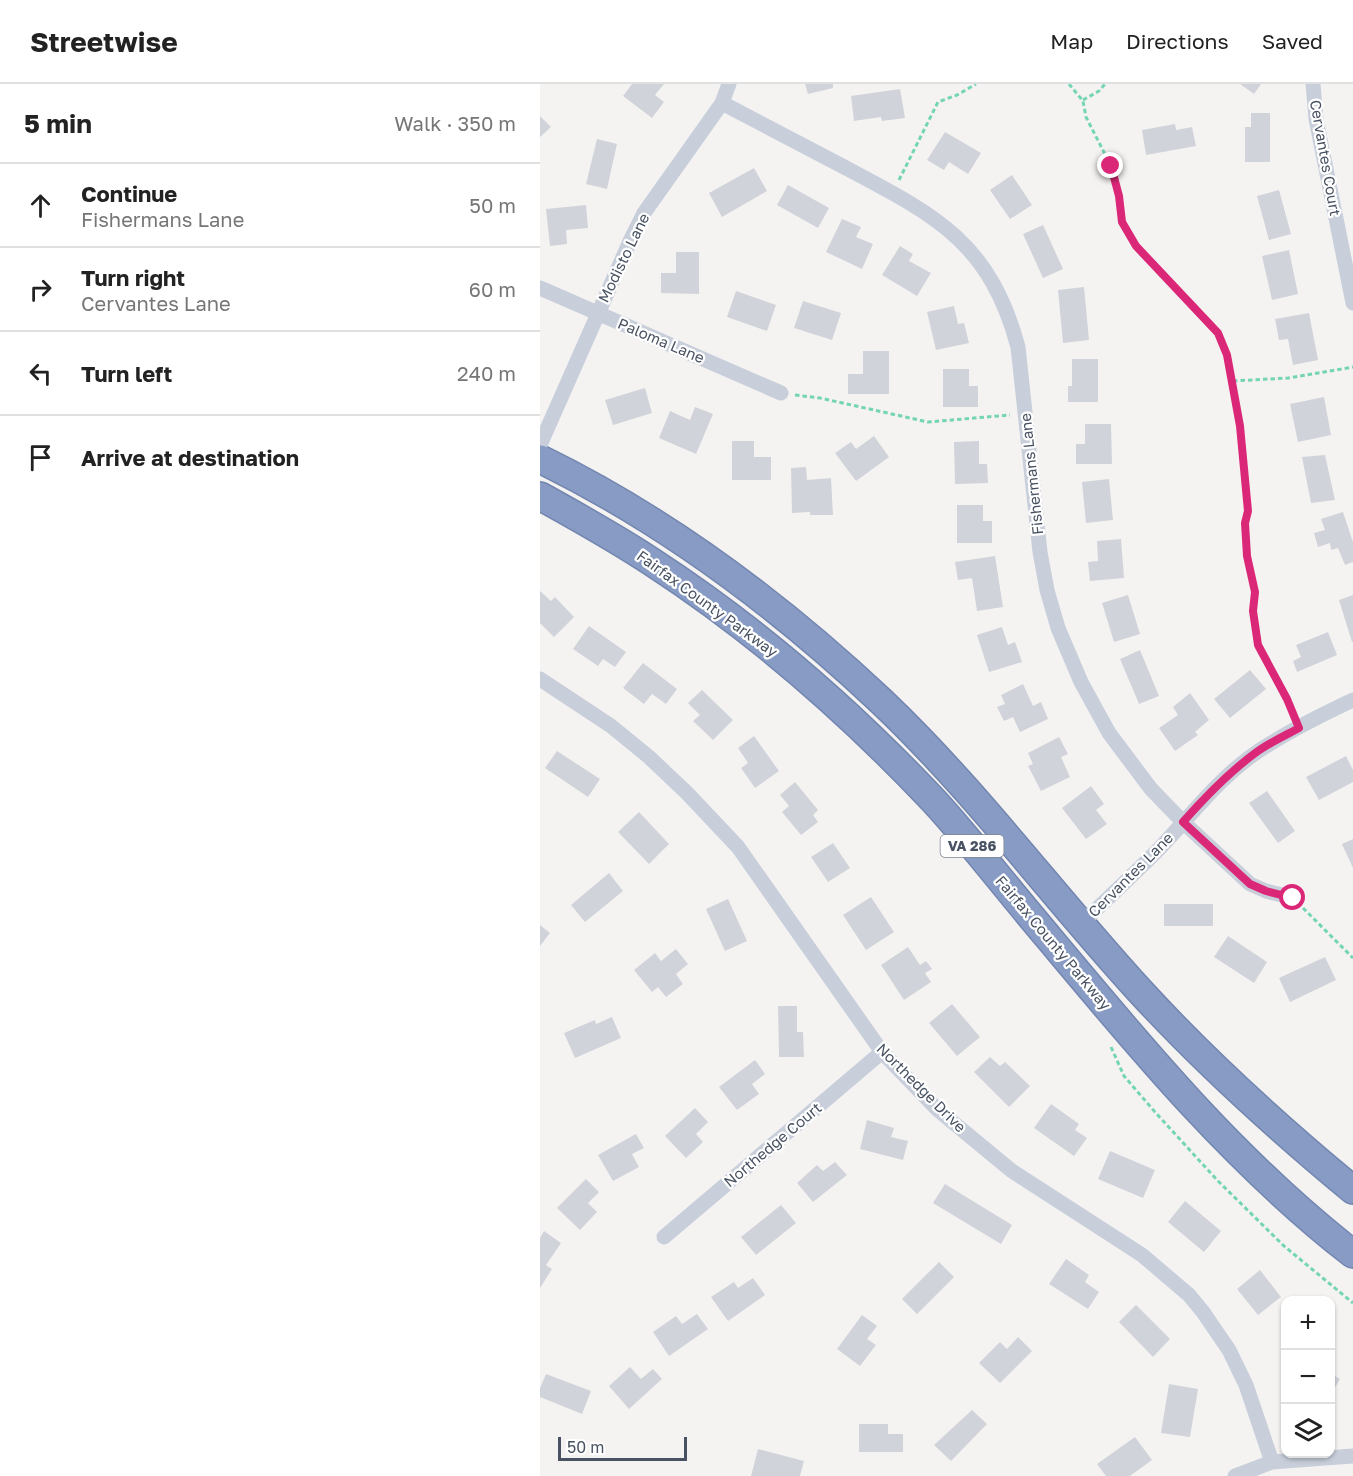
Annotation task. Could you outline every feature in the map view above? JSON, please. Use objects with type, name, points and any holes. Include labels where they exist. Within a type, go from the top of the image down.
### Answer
[{"type":"highway","name":"VA 286","points":[[540,459],[608,496],[699,553],[810,638],[881,701],[978,802],[1139,990],[1202,1055],[1295,1142],[1353,1190]]},
{"type":"highway","name":"Fairfax County Parkway","points":[[540,496],[611,536],[679,580],[765,645],[836,705],[935,802],[1173,1086],[1278,1191],[1353,1254]]},
{"type":"street","name":"Modisto Lane","points":[[540,445],[644,213],[722,103],[729,84]]},
{"type":"street","name":"Cervantes Court","points":[[1313,84],[1316,119],[1353,303]]},
{"type":"street","name":"Fishermans Lane","points":[[722,103],[920,207],[940,221],[972,253],[987,272],[1013,326],[1018,347],[1040,552],[1047,590],[1058,628],[1081,682],[1109,733],[1151,789],[1183,822],[1250,884],[1293,898]]},
{"type":"street","name":"Paloma Lane","points":[[540,288],[782,393]]},
{"type":"street","name":"Northedge Drive","points":[[540,679],[611,726],[649,757],[687,792],[738,847],[882,1052],[938,1110],[988,1154],[1142,1255],[1189,1295],[1229,1350],[1256,1412],[1272,1462]]},
{"type":"street","name":"Cervantes Lane","points":[[1081,924],[1158,850],[1212,790],[1241,764],[1260,750],[1353,700]]},
{"type":"street","name":"Northedge Court","points":[[664,1237],[882,1052]]},
{"type":"street","points":[[1235,1476],[1272,1462],[1353,1456]]},
{"type":"path","points":[[892,192],[938,102],[957,95],[976,84]]},
{"type":"path","points":[[1069,84],[1083,101],[1086,117],[1111,166],[1119,196],[1122,222],[1136,246],[1218,333],[1227,355],[1240,426],[1248,511],[1245,523],[1247,556],[1255,592],[1253,611],[1258,645],[1287,699],[1299,728]]},
{"type":"path","points":[[1083,101],[1100,91],[1106,84]]},
{"type":"path","points":[[1233,381],[1288,378],[1353,368]]},
{"type":"path","points":[[782,393],[820,398],[928,422],[1026,413]]},
{"type":"path","points":[[1293,898],[1353,958]]},
{"type":"path","points":[[1108,1038],[1124,1076],[1210,1173],[1284,1246],[1353,1302]]},
{"type":"building","points":[[632,84],[664,84],[655,95],[664,102],[652,118],[623,96]]},
{"type":"building","points":[[805,84],[833,84],[833,88],[808,94]]},
{"type":"building","points":[[1240,84],[1261,84],[1254,94]]},
{"type":"building","points":[[900,89],[905,118],[882,121],[881,117],[854,121],[851,96]]},
{"type":"building","points":[[1251,113],[1270,113],[1270,162],[1245,162],[1245,127],[1251,127]]},
{"type":"building","points":[[540,116],[551,127],[540,137]]},
{"type":"building","points":[[1175,124],[1176,130],[1192,127],[1196,146],[1146,155],[1142,130]]},
{"type":"building","points":[[945,132],[981,153],[968,174],[949,162],[944,170],[927,160]]},
{"type":"building","points":[[597,139],[617,144],[607,189],[586,184]]},
{"type":"building","points":[[754,168],[767,191],[722,217],[709,193]]},
{"type":"building","points":[[1012,175],[1032,205],[1010,219],[990,190]]},
{"type":"building","points":[[788,185],[829,208],[818,228],[777,205]]},
{"type":"building","points":[[1279,190],[1291,234],[1269,240],[1257,196]]},
{"type":"building","points":[[586,205],[588,228],[566,230],[567,244],[550,246],[546,209]]},
{"type":"building","points":[[842,219],[861,227],[856,237],[873,244],[862,269],[826,252]]},
{"type":"building","points":[[1043,225],[1063,269],[1043,278],[1023,234]]},
{"type":"building","points":[[900,246],[913,254],[909,261],[931,273],[917,296],[882,275]]},
{"type":"building","points":[[1289,250],[1298,294],[1272,300],[1262,256]]},
{"type":"building","points":[[676,252],[699,252],[699,294],[661,293],[661,273],[676,273]]},
{"type":"building","points":[[1084,287],[1089,340],[1063,343],[1058,290]]},
{"type":"building","points":[[736,291],[776,305],[767,331],[727,317]]},
{"type":"building","points":[[803,301],[841,313],[832,340],[794,328]]},
{"type":"building","points":[[954,306],[958,324],[964,323],[969,343],[936,350],[927,312]]},
{"type":"building","points":[[1309,313],[1318,360],[1293,365],[1288,339],[1279,340],[1275,319]]},
{"type":"building","points":[[863,351],[889,351],[889,394],[848,394],[848,374],[863,374]]},
{"type":"building","points":[[1072,359],[1098,359],[1098,402],[1068,402],[1068,386],[1072,386]]},
{"type":"building","points":[[943,369],[969,369],[969,386],[978,386],[978,407],[943,407]]},
{"type":"building","points":[[645,388],[652,413],[613,425],[605,400]]},
{"type":"building","points":[[1324,397],[1331,435],[1298,442],[1290,404]]},
{"type":"building","points":[[695,407],[713,414],[696,454],[659,438],[670,411],[690,420]]},
{"type":"building","points":[[1085,424],[1111,424],[1112,464],[1076,464],[1076,444],[1085,444]]},
{"type":"building","points":[[874,436],[889,457],[856,481],[835,453],[851,442],[856,449]]},
{"type":"building","points":[[732,441],[754,441],[754,457],[771,457],[771,480],[732,480]]},
{"type":"building","points":[[979,441],[979,464],[987,464],[988,483],[955,484],[954,442]]},
{"type":"building","points":[[1325,455],[1335,500],[1311,503],[1302,457]]},
{"type":"building","points":[[806,467],[807,480],[831,478],[833,515],[810,515],[810,512],[792,513],[791,468]]},
{"type":"building","points":[[1109,479],[1113,520],[1086,523],[1082,482]]},
{"type":"building","points":[[957,505],[983,505],[983,521],[992,521],[992,543],[957,543]]},
{"type":"building","points":[[1343,512],[1353,542],[1353,562],[1345,565],[1338,548],[1331,550],[1330,543],[1318,547],[1314,533],[1325,530],[1321,519]]},
{"type":"building","points":[[1121,539],[1124,578],[1090,581],[1088,562],[1098,561],[1097,541]]},
{"type":"building","points":[[995,556],[1003,607],[977,611],[972,578],[958,580],[955,562]]},
{"type":"building","points":[[540,591],[551,601],[555,597],[574,617],[554,637],[540,623]]},
{"type":"building","points":[[1128,595],[1140,634],[1114,642],[1102,603]]},
{"type":"building","points":[[1353,595],[1353,642],[1352,642],[1339,600]]},
{"type":"building","points":[[589,626],[626,652],[615,667],[603,659],[598,666],[573,649]]},
{"type":"building","points":[[1002,627],[1008,645],[1015,642],[1022,662],[989,672],[977,635]]},
{"type":"building","points":[[1328,632],[1337,655],[1297,672],[1293,661],[1301,657],[1296,645]]},
{"type":"building","points":[[1140,650],[1159,696],[1139,704],[1120,659]]},
{"type":"building","points":[[643,663],[677,689],[666,704],[652,694],[644,704],[623,688]]},
{"type":"building","points":[[1250,670],[1266,689],[1230,718],[1214,699]]},
{"type":"building","points":[[1023,684],[1033,706],[1041,702],[1048,719],[1020,732],[1013,717],[1004,721],[997,707],[1005,704],[1001,695]]},
{"type":"building","points":[[702,690],[733,720],[713,740],[693,721],[700,715],[688,703]]},
{"type":"building","points":[[1190,693],[1209,720],[1195,732],[1198,735],[1175,751],[1159,728],[1178,715],[1173,707]]},
{"type":"building","points":[[754,736],[779,771],[755,788],[741,768],[748,763],[738,748]]},
{"type":"building","points":[[1059,737],[1068,754],[1061,757],[1070,777],[1041,791],[1028,766],[1033,764],[1028,753]]},
{"type":"building","points":[[557,751],[600,779],[588,797],[545,768]]},
{"type":"building","points":[[1346,756],[1353,770],[1353,782],[1319,800],[1306,777]]},
{"type":"building","points":[[795,782],[818,810],[813,815],[818,822],[801,835],[782,812],[789,806],[780,795]]},
{"type":"building","points":[[1091,786],[1104,804],[1096,810],[1107,824],[1086,839],[1062,808]]},
{"type":"building","points":[[1267,791],[1295,831],[1278,843],[1249,803]]},
{"type":"building","points":[[639,812],[669,844],[649,864],[618,832]]},
{"type":"building","points":[[1353,839],[1353,868],[1342,844]]},
{"type":"building","points":[[833,843],[850,868],[828,882],[811,857]]},
{"type":"building","points":[[609,873],[623,891],[585,922],[571,905]]},
{"type":"building","points":[[871,897],[894,932],[866,950],[843,915]]},
{"type":"building","points":[[728,899],[747,941],[725,951],[706,909]]},
{"type":"building","points":[[1164,904],[1213,904],[1213,926],[1164,926]]},
{"type":"building","points":[[540,925],[550,933],[540,946]]},
{"type":"building","points":[[1228,936],[1267,962],[1254,983],[1214,957]]},
{"type":"building","points":[[908,947],[920,965],[926,961],[932,969],[925,973],[931,982],[904,1000],[881,965]]},
{"type":"building","points":[[676,949],[688,964],[676,974],[683,984],[666,997],[658,987],[652,992],[634,970],[655,953],[661,961]]},
{"type":"building","points":[[1325,957],[1336,980],[1290,1002],[1279,978]]},
{"type":"building","points":[[952,1004],[980,1037],[957,1056],[929,1023]]},
{"type":"building","points":[[778,1006],[797,1006],[797,1032],[803,1032],[804,1057],[779,1057]]},
{"type":"building","points":[[612,1017],[621,1038],[575,1058],[564,1033],[595,1020],[596,1024]]},
{"type":"building","points":[[990,1057],[1000,1066],[1005,1062],[1030,1086],[1009,1107],[974,1072]]},
{"type":"building","points":[[755,1060],[765,1074],[752,1084],[759,1094],[737,1110],[719,1087]]},
{"type":"building","points":[[1051,1104],[1079,1124],[1075,1130],[1087,1138],[1074,1156],[1034,1128]]},
{"type":"building","points":[[695,1108],[708,1122],[696,1134],[703,1142],[686,1158],[665,1136]]},
{"type":"building","points":[[867,1120],[894,1128],[891,1137],[908,1141],[903,1160],[860,1149]]},
{"type":"building","points":[[636,1134],[644,1148],[632,1154],[639,1167],[613,1181],[598,1155]]},
{"type":"building","points":[[1110,1151],[1155,1170],[1143,1198],[1098,1179]]},
{"type":"building","points":[[835,1162],[847,1175],[813,1202],[797,1183],[817,1165],[823,1171]]},
{"type":"building","points":[[586,1179],[599,1192],[588,1203],[597,1212],[580,1230],[557,1208]]},
{"type":"building","points":[[945,1184],[1012,1225],[1001,1244],[933,1203]]},
{"type":"building","points":[[1185,1201],[1221,1231],[1204,1252],[1168,1222]]},
{"type":"building","points":[[781,1205],[796,1223],[756,1255],[741,1237]]},
{"type":"building","points":[[544,1231],[561,1243],[546,1265],[552,1269],[540,1288],[540,1238]]},
{"type":"building","points":[[1066,1259],[1089,1275],[1085,1282],[1099,1292],[1088,1309],[1049,1284]]},
{"type":"building","points":[[939,1262],[954,1277],[917,1314],[902,1299]]},
{"type":"building","points":[[1260,1270],[1281,1297],[1258,1315],[1237,1289]]},
{"type":"building","points":[[753,1278],[765,1295],[728,1321],[711,1297],[734,1282],[738,1288]]},
{"type":"building","points":[[1136,1305],[1170,1339],[1153,1357],[1119,1322]]},
{"type":"building","points":[[697,1314],[708,1329],[669,1356],[653,1332],[676,1316],[682,1324]]},
{"type":"building","points":[[862,1315],[877,1326],[867,1339],[876,1345],[860,1366],[837,1349]]},
{"type":"building","points":[[1018,1337],[1032,1351],[1000,1383],[979,1363],[1000,1342],[1007,1349]]},
{"type":"building","points":[[630,1367],[641,1379],[653,1369],[662,1379],[629,1409],[609,1386]]},
{"type":"building","points":[[546,1374],[591,1391],[582,1414],[540,1397],[540,1388]]},
{"type":"building","points":[[1335,1376],[1340,1379],[1335,1388]]},
{"type":"building","points":[[1169,1384],[1198,1389],[1190,1437],[1161,1433]]},
{"type":"building","points":[[972,1410],[987,1424],[951,1461],[934,1445]]},
{"type":"building","points":[[859,1424],[888,1424],[888,1434],[903,1434],[903,1452],[859,1452]]},
{"type":"building","points":[[1135,1437],[1152,1460],[1130,1476],[1106,1476],[1097,1464]]},
{"type":"building","points":[[758,1449],[804,1461],[800,1476],[751,1476]]},
{"type":"route","points":[[1111,166],[1119,196],[1122,222],[1136,246],[1218,333],[1227,355],[1240,426],[1248,511],[1245,523],[1247,556],[1255,592],[1253,611],[1258,645],[1287,699],[1299,728],[1260,750],[1241,764],[1212,790],[1183,822],[1250,884],[1293,898]]}]
